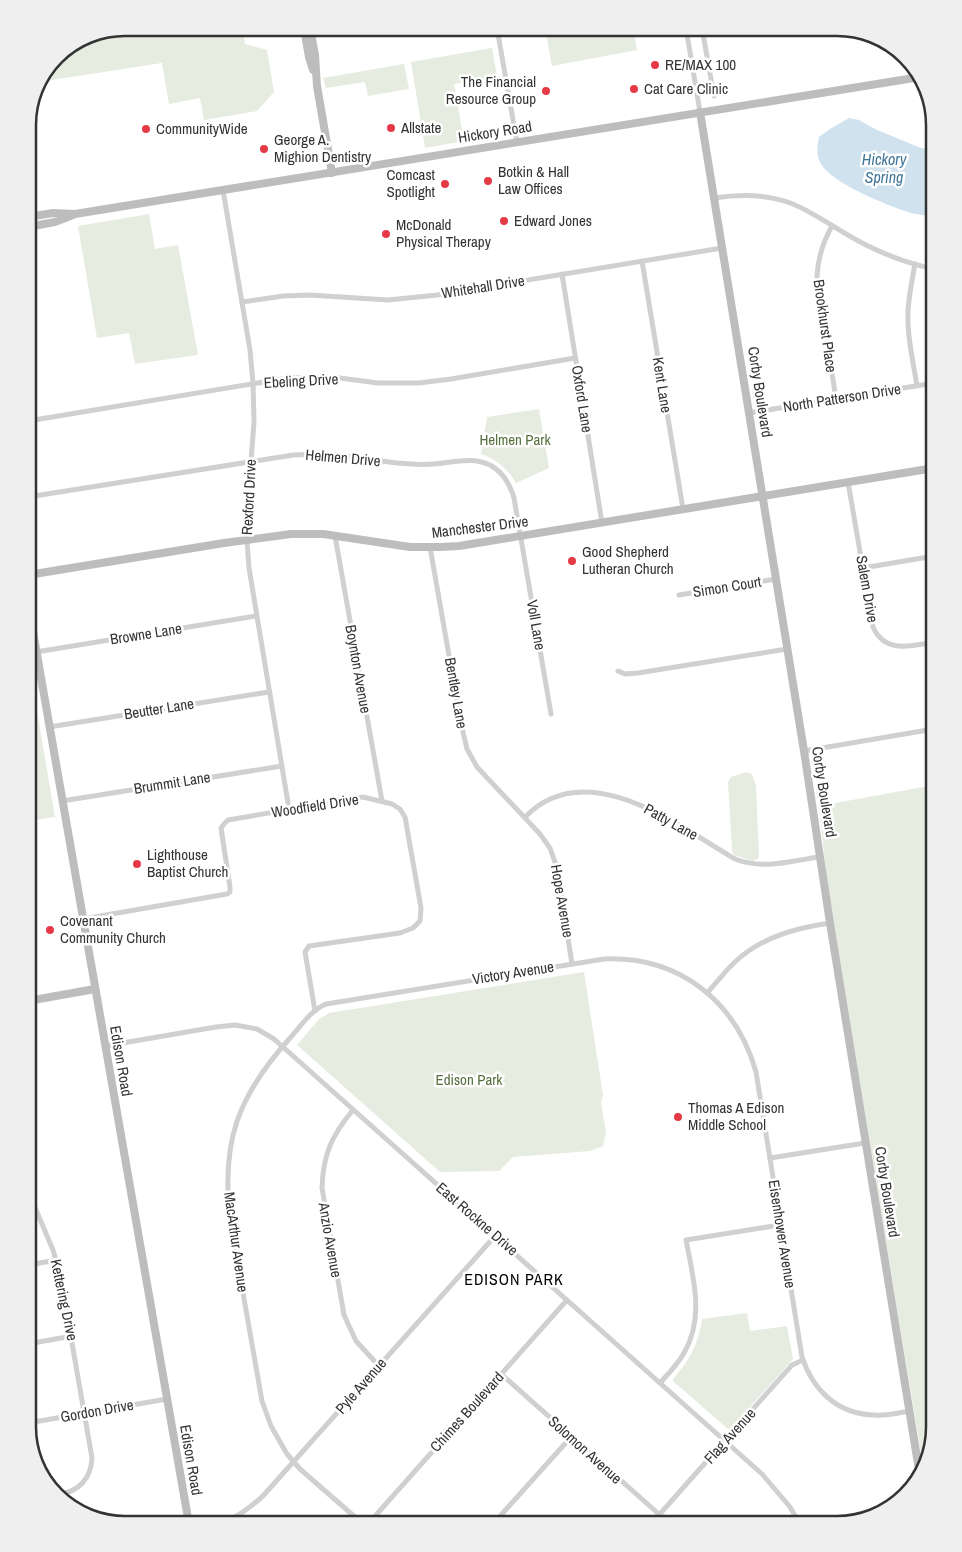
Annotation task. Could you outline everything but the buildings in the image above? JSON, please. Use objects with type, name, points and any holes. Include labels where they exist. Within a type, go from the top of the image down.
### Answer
[{"type":"street","points":[[305,36],[309,57],[318,86]]},
{"type":"street","points":[[311,36],[332,173]]},
{"type":"street","points":[[498,36],[517,143]]},
{"type":"street","points":[[687,36],[700,112]]},
{"type":"street","points":[[703,36],[714,96]]},
{"type":"street","name":"Hickory Road","points":[[36,216],[53,213],[75,214],[912,78]]},
{"type":"street","name":"Corby Boulevard","points":[[700,112],[918,1464]]},
{"type":"street","name":"Rexford Drive","points":[[223,190],[250,350],[253,383],[254,406],[247,539],[251,585],[288,803]]},
{"type":"street","points":[[714,198],[748,195],[777,199],[804,209],[864,244],[890,256],[926,267]]},
{"type":"street","name":"Hickory Road","points":[[36,226],[55,222],[75,214]]},
{"type":"street","name":"Brookhurst Place","points":[[832,226],[819,256],[817,276],[836,399]]},
{"type":"street","name":"Whitehall Drive","points":[[242,302],[283,296],[310,295],[374,300],[406,299],[722,248]]},
{"type":"street","name":"Kent Lane","points":[[642,261],[683,509]]},
{"type":"street","points":[[915,264],[909,295],[908,329],[917,386]]},
{"type":"street","name":"Oxford Lane","points":[[562,274],[602,523]]},
{"type":"street","name":"Ebeling Drive","points":[[36,420],[253,383],[304,377],[378,383],[419,383],[575,358]]},
{"type":"street","name":"North Patterson Drive","points":[[749,413],[926,384]]},
{"type":"street","name":"Helmen Drive","points":[[36,496],[293,455],[320,454],[346,456],[408,464],[483,462],[500,472],[509,484],[514,498],[520,537]]},
{"type":"street","name":"Manchester Drive","points":[[36,574],[247,539],[291,534],[335,536],[394,545],[459,546],[926,469]]},
{"type":"street","name":"Salem Drive","points":[[848,482],[862,568],[876,634],[888,644],[905,647],[926,643]]},
{"type":"street","name":"Boynton Avenue","points":[[335,536],[382,801]]},
{"type":"street","name":"Voll Lane","points":[[520,537],[551,714]]},
{"type":"street","name":"Bentley Lane","points":[[430,547],[467,749],[478,769],[525,818]]},
{"type":"street","points":[[862,568],[926,557]]},
{"type":"street","name":"Simon Court","points":[[679,595],[776,579]]},
{"type":"street","name":"Browne Lane","points":[[36,652],[256,616]]},
{"type":"street","points":[[618,671],[625,674],[638,673],[787,648]]},
{"type":"street","name":"Edison Road","points":[[36,652],[188,1516]]},
{"type":"street","name":"Beutter Lane","points":[[49,727],[269,692]]},
{"type":"street","points":[[804,751],[926,730]]},
{"type":"street","name":"Brummit Lane","points":[[62,801],[282,766]]},
{"type":"street","name":"Patty Lane","points":[[525,818],[540,804],[557,796],[583,793],[600,794],[624,798],[649,809],[743,862],[765,865],[820,856]]},
{"type":"street","name":"Woodfield Drive","points":[[82,920],[230,892],[221,828],[228,820],[363,797],[392,804],[400,809],[405,817],[422,914],[420,921],[414,928],[400,933],[307,947],[305,952],[315,1011]]},
{"type":"street","name":"Hope Avenue","points":[[525,818],[546,842],[555,862],[572,964]]},
{"type":"street","points":[[707,993],[738,959],[759,945],[792,930],[805,926],[830,923]]},
{"type":"street","name":"Victory Avenue","points":[[315,1011],[326,1004],[594,960],[618,958],[645,962],[675,973],[691,981],[707,993]]},
{"type":"street","points":[[36,1000],[95,990]]},
{"type":"street","name":"Eisenhower Avenue","points":[[707,993],[727,1012],[736,1025],[756,1072],[803,1360],[812,1381],[831,1400],[846,1409],[872,1415],[909,1411]]},
{"type":"street","name":"MacArthur Avenue","points":[[315,1011],[282,1046],[254,1084],[236,1123],[228,1155],[227,1196],[262,1401],[271,1426],[278,1441],[294,1462],[354,1516]]},
{"type":"street","name":"East Rockne Drive","points":[[105,1046],[235,1025],[257,1030],[274,1039],[762,1474],[777,1490],[795,1516]]},
{"type":"street","name":"Anzio Avenue","points":[[353,1110],[338,1129],[327,1151],[322,1173],[323,1196],[344,1315],[356,1340],[380,1366]]},
{"type":"street","points":[[770,1158],[865,1143]]},
{"type":"street","name":"Kettering Drive","points":[[36,1209],[57,1260],[62,1281],[92,1458],[87,1478],[77,1488],[66,1493]]},
{"type":"street","points":[[660,1383],[684,1354],[694,1330],[696,1298],[686,1240],[780,1225]]},
{"type":"street","name":"Pyle Avenue","points":[[238,1516],[248,1510],[262,1497],[495,1236]]},
{"type":"street","points":[[36,1264],[57,1260]]},
{"type":"street","name":"Chimes Boulevard","points":[[375,1516],[566,1300]]},
{"type":"street","points":[[36,1343],[72,1336]]},
{"type":"street","name":"Flag Avenue","points":[[659,1515],[792,1365],[803,1360]]},
{"type":"street","name":"Solomon Avenue","points":[[501,1374],[659,1515]]},
{"type":"street","name":"Gordon Drive","points":[[36,1422],[167,1399]]},
{"type":"street","points":[[500,1516],[570,1437]]},
{"type":"green space","points":[[119,36],[244,36],[245,44],[267,50],[274,92],[257,111],[204,120],[200,98],[169,104],[162,63],[48,81],[62,62],[76,51],[102,39]]},
{"type":"green space","points":[[546,36],[634,36],[637,50],[552,66]]},
{"type":"green space","points":[[492,48],[497,76],[454,84],[464,141],[425,148],[411,62]]},
{"type":"green space","points":[[404,64],[409,89],[368,96],[365,82],[326,88],[323,78]]},
{"type":"green space","points":[[149,214],[155,249],[178,245],[198,355],[135,364],[129,333],[97,338],[78,226]]},
{"type":"green space","name":"Helmen Park","points":[[539,409],[549,468],[516,483],[501,465],[481,454],[487,417]]},
{"type":"green space","points":[[36,705],[55,817],[36,820]]},
{"type":"green space","points":[[746,772],[752,774],[756,786],[759,855],[758,859],[752,861],[734,855],[732,851],[728,782],[731,777]]},
{"type":"green space","points":[[926,786],[926,1433],[921,1455],[827,881],[819,806]]},
{"type":"green space","name":"Edison Park","points":[[584,972],[603,1095],[601,1102],[606,1133],[603,1146],[590,1151],[513,1157],[499,1171],[440,1172],[297,1045],[319,1019],[329,1013]]},
{"type":"green space","points":[[747,1313],[750,1331],[787,1326],[793,1359],[729,1430],[673,1379],[692,1351],[702,1319]]},
{"type":"water","name":"Hickory Spring","points":[[849,118],[859,120],[875,129],[926,149],[926,215],[911,213],[860,193],[836,179],[827,171],[821,164],[817,148],[819,137]]},
{"type":"place","name":"RE/MAX 100","points":[[655,65]]},
{"type":"place","name":"Cat Care Clinic","points":[[634,89]]},
{"type":"place","name":"The Financial Resource Group","points":[[546,91]]},
{"type":"place","name":"Allstate","points":[[391,128]]},
{"type":"place","name":"CommunityWide","points":[[146,129]]},
{"type":"place","name":"George A. Mighion Dentistry","points":[[264,149]]},
{"type":"place","name":"Botkin & Hall Law Offices","points":[[488,181]]},
{"type":"place","name":"Comcast Spotlight","points":[[445,184]]},
{"type":"place","name":"Edward Jones","points":[[504,221]]},
{"type":"place","name":"McDonald Physical Therapy","points":[[386,234]]},
{"type":"place","name":"Good Shepherd Lutheran Church","points":[[572,561]]},
{"type":"place","name":"Lighthouse Baptist Church","points":[[137,864]]},
{"type":"place","name":"Covenant Community Church","points":[[50,930]]},
{"type":"place","name":"Thomas A Edison Middle School","points":[[678,1117]]},
{"type":"district","name":"EDISON PARK","points":[[514,1279]]}]
